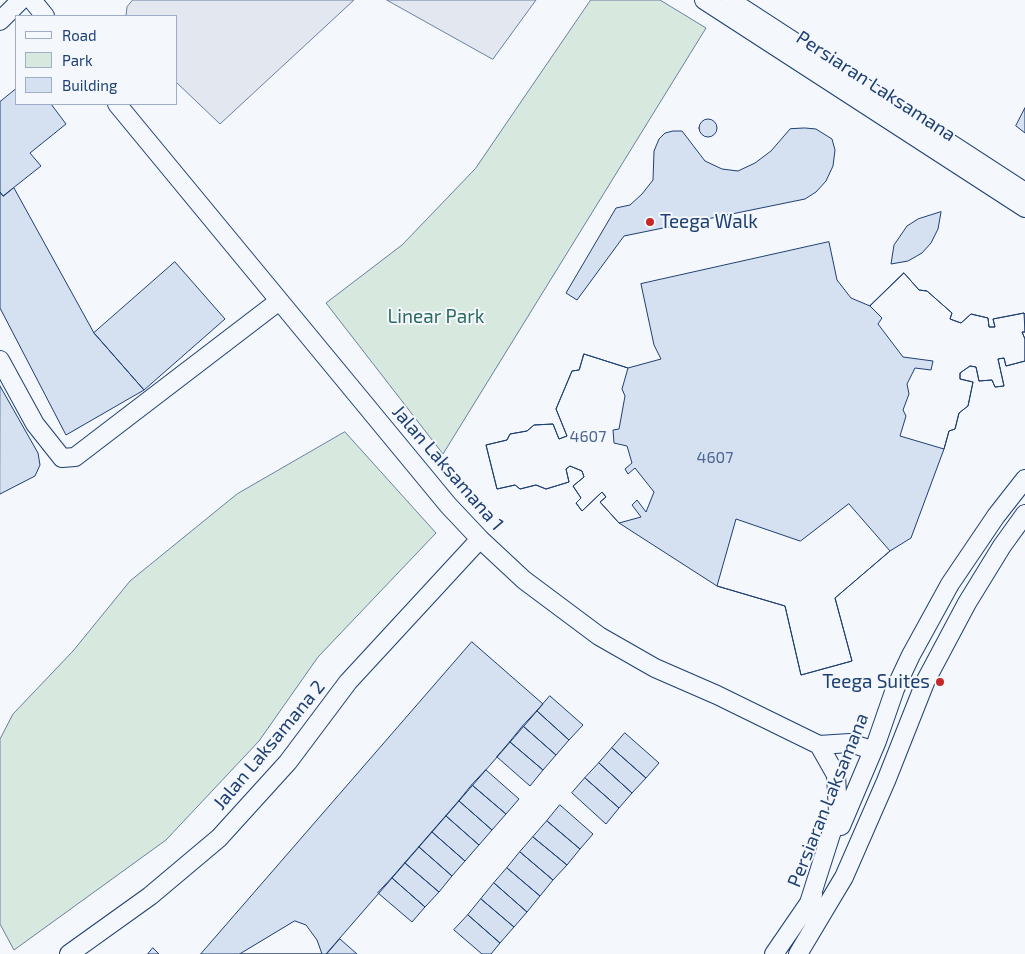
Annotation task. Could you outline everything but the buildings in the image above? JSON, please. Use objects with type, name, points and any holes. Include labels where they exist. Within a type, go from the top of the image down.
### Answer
[{"type":"street","points":[[0,21],[21,0]]},
{"type":"street","points":[[32,0],[44,15]]},
{"type":"street","name":"Persiaran Laksamana","points":[[704,0],[1025,208]]},
{"type":"street","points":[[730,0],[1025,192]]},
{"type":"street","name":"Jalan Laksamana 1","points":[[118,105],[448,505],[480,539],[524,580],[599,636],[655,668],[717,695],[819,745]]},
{"type":"street","points":[[0,360],[35,424],[62,458],[75,457],[279,300]]},
{"type":"street","name":"Persiaran Laksamana","points":[[774,954],[809,903],[877,741],[895,689],[907,664],[950,584],[996,516],[1025,479]]},
{"type":"street","points":[[798,954],[844,877],[886,781],[926,680],[967,603],[1002,546],[1025,514]]},
{"type":"street","name":"Jalan Laksamana 2","points":[[69,954],[150,896],[219,838],[288,762],[348,682],[480,539]]},
{"type":"street","points":[[809,903],[838,812],[836,775],[819,745],[850,743],[872,750]]},
{"type":"green space","name":"Linear Park","points":[[591,0],[660,0],[706,28],[443,454],[326,303],[402,245],[475,169]]},
{"type":"green space","points":[[345,432],[436,533],[318,657],[259,741],[166,840],[14,950],[0,924],[0,739],[13,714],[73,651],[130,581],[237,494]]},
{"type":"shaded area","points":[[133,0],[354,0],[220,124],[178,84],[178,15],[126,15],[127,7]]},
{"type":"shaded area","points":[[387,0],[536,0],[493,59]]},
{"type":"place","name":"Teega Walk","points":[[650,222]]},
{"type":"place","name":"Teega Suites","points":[[940,682]]}]
